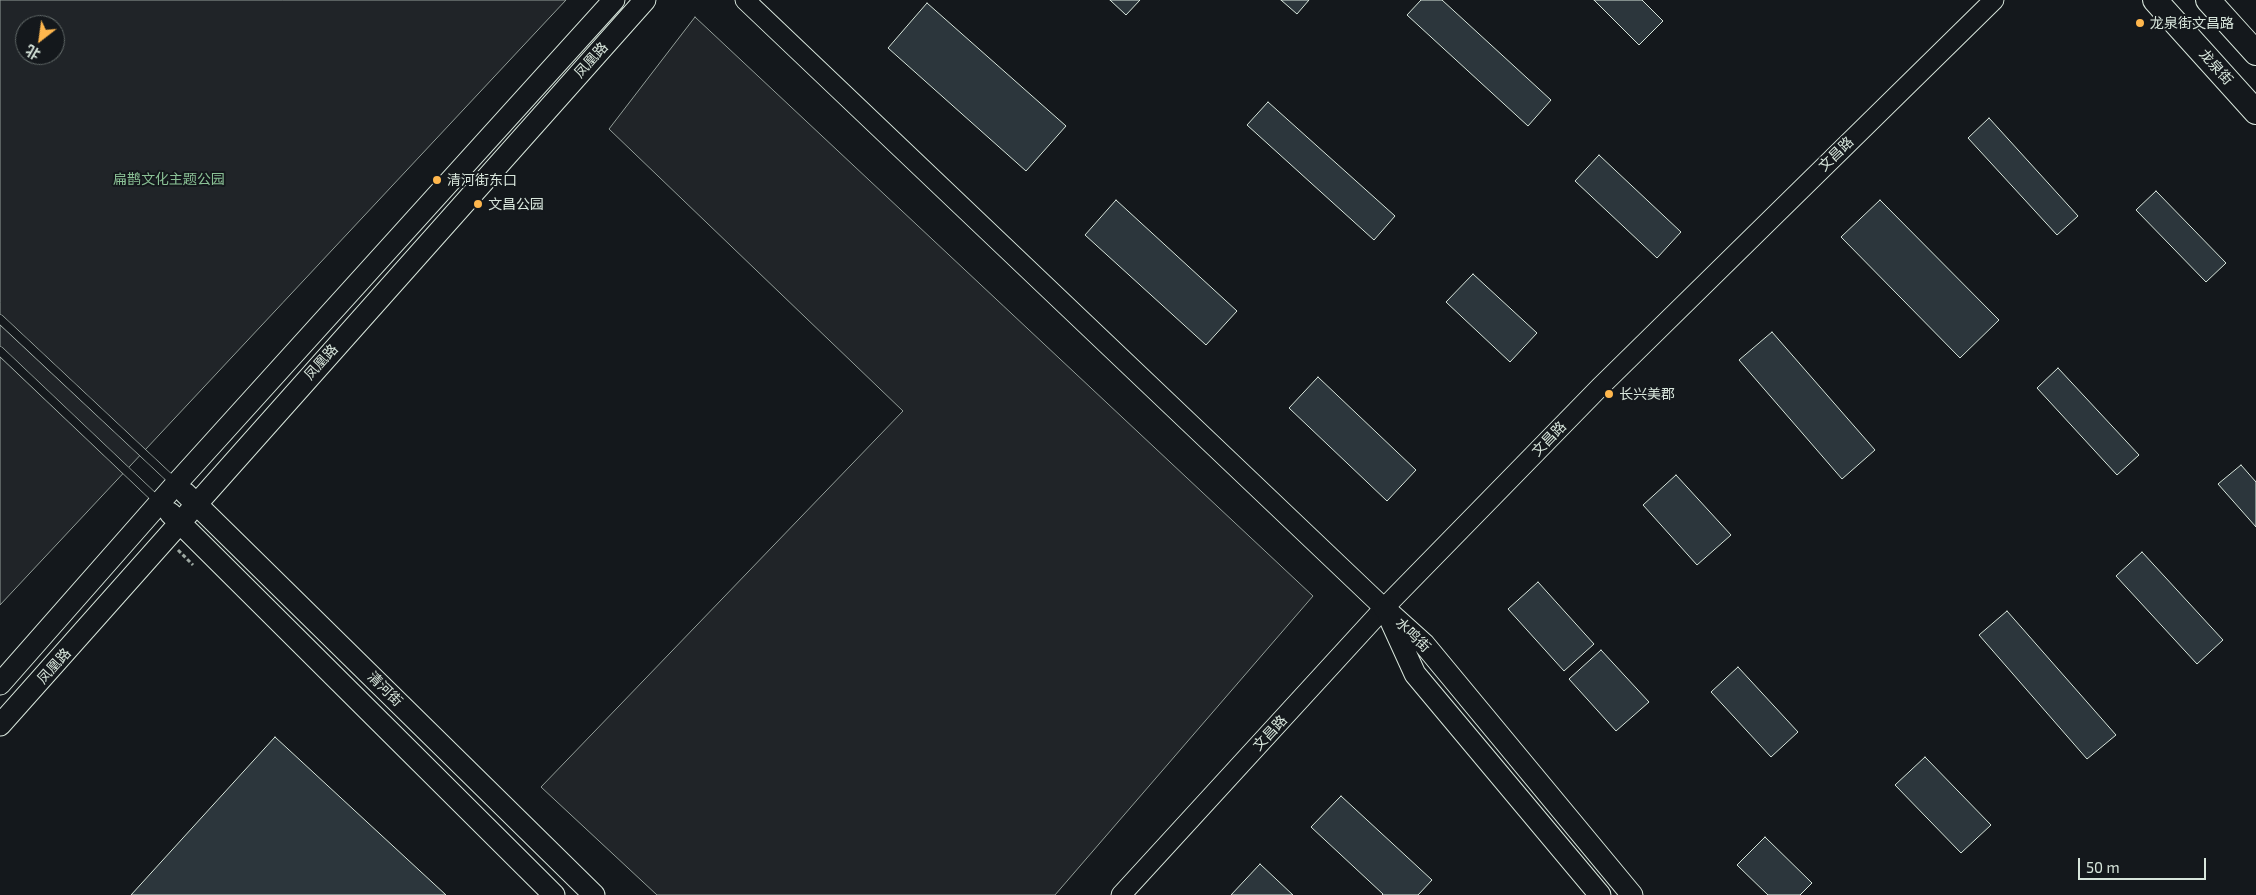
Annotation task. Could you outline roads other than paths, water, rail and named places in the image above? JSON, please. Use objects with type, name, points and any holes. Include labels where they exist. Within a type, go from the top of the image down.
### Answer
[{"type":"main road","name":"凤凰路","points":[[0,684],[159,502],[614,0]]},
{"type":"main road","name":"凤凰路","points":[[0,725],[195,503],[644,0]]},
{"type":"main road","name":"龙泉街","points":[[2155,0],[2256,112]]},
{"type":"main road","points":[[2208,0],[2256,53]]},
{"type":"main road","name":"清河街","points":[[176,484],[594,895]]},
{"type":"main road","name":"清河街","points":[[159,502],[554,895]]},
{"type":"main road","name":"水鸣街","points":[[1384,608],[1415,674],[1600,895]]},
{"type":"main road","name":"水鸣街","points":[[1384,608],[1424,644],[1632,895]]},
{"type":"street","points":[[745,0],[1384,608]]},
{"type":"street","name":"文昌路","points":[[1121,895],[1384,608],[1633,353],[1994,0]]},
{"type":"lane","points":[[0,319],[176,484]]},
{"type":"lane","points":[[0,351],[159,502]]},
{"type":"place","name":"龙泉街文昌路","points":[[2140,23]]},
{"type":"place","name":"清河街东口","points":[[437,180]]},
{"type":"place","name":"文昌公园","points":[[478,204]]},
{"type":"place","name":"长兴美郡","points":[[1609,394]]},
{"type":"park label","name":"扁鹊文化主题公园","points":[[169,179]]}]
